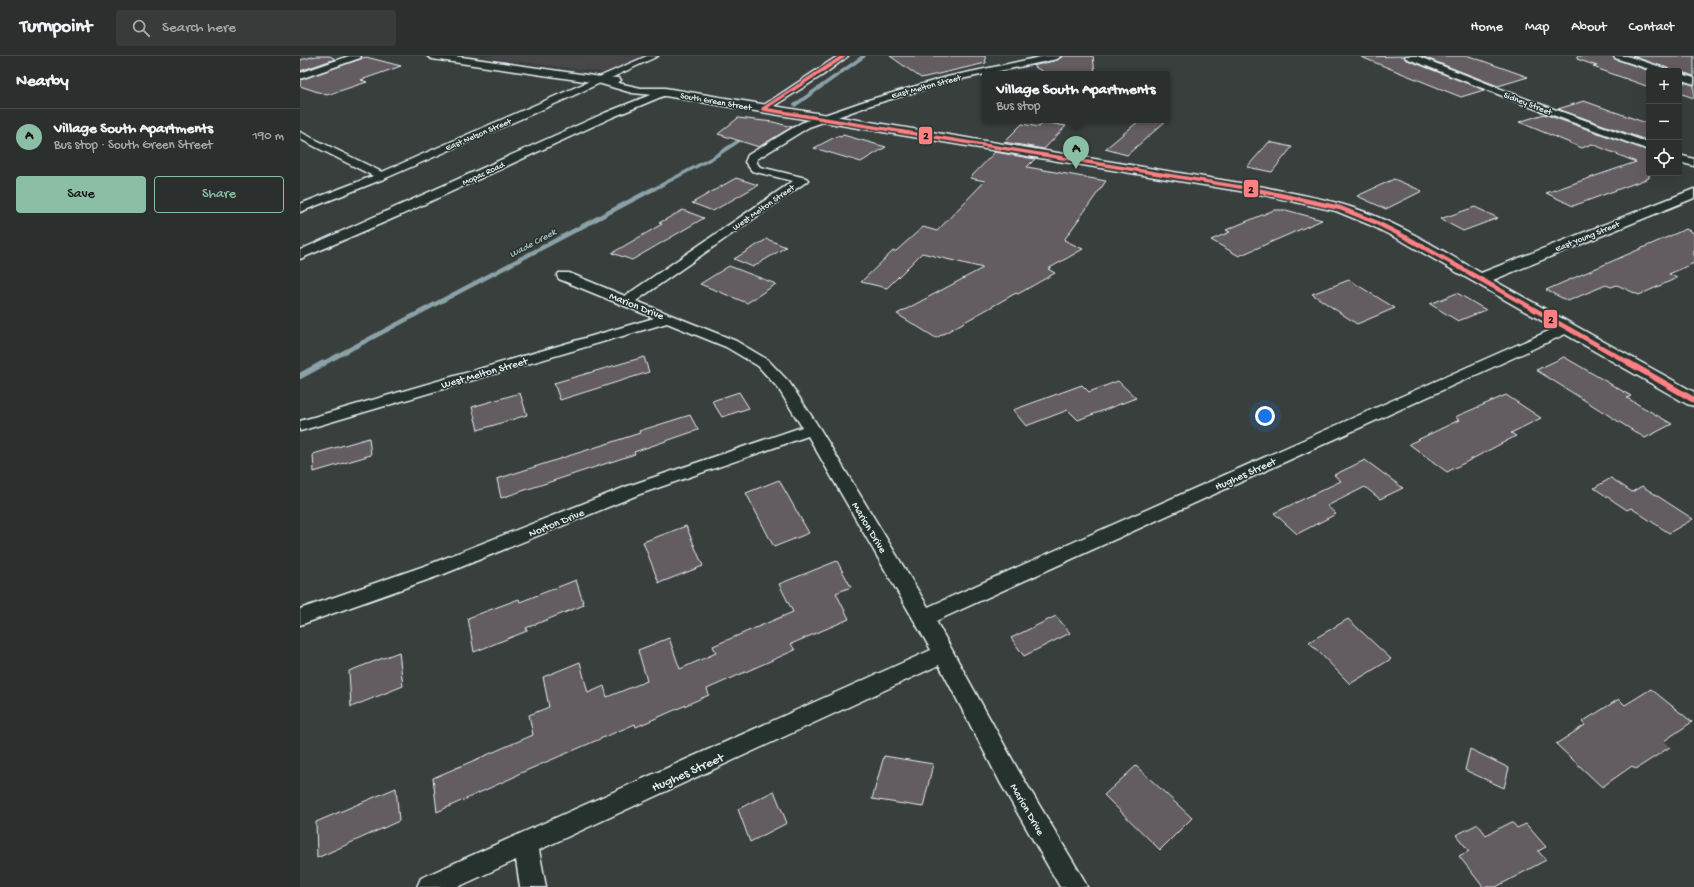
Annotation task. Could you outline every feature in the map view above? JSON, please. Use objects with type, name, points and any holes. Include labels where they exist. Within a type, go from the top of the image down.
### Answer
[{"type":"street","points":[[300,76],[356,56]]},
{"type":"street","name":"South Green Street","points":[[432,56],[601,80],[613,86],[651,93],[665,92],[821,119],[1271,192],[1329,204],[1375,222],[1480,278],[1694,400]]},
{"type":"street","name":"East Nelson Street","points":[[300,208],[382,176],[654,56]]},
{"type":"street","points":[[763,109],[844,56]]},
{"type":"street","name":"East Melton Street","points":[[991,71],[1057,56]]},
{"type":"street","name":"Sidney Street","points":[[1409,56],[1531,104],[1646,146]]},
{"type":"street","points":[[1618,56],[1655,68]]},
{"type":"street","name":"East Melton Street","points":[[821,119],[916,88],[982,73]]},
{"type":"street","points":[[1682,77],[1694,81]]},
{"type":"street","name":"Mopac Road","points":[[300,255],[609,115],[665,92]]},
{"type":"street","name":"West Melton Street","points":[[627,301],[802,180],[756,169],[752,166],[750,160],[752,157],[805,125],[821,119]]},
{"type":"street","points":[[300,135],[382,176]]},
{"type":"street","points":[[1682,159],[1694,163]]},
{"type":"street","name":"East Young Street","points":[[1480,278],[1694,193]]},
{"type":"street","name":"Marion Drive","points":[[564,276],[731,344],[763,363],[784,384],[924,618],[942,654],[1009,776],[1074,887]]},
{"type":"street","name":"West Melton Street","points":[[300,426],[668,318]]},
{"type":"street","name":"Hughes Street","points":[[924,618],[1567,328]]},
{"type":"street","name":"Norton Drive","points":[[300,616],[437,570],[640,488],[812,429]]},
{"type":"street","name":"Hughes Street","points":[[430,887],[942,654]]},
{"type":"street","points":[[526,844],[533,887]]},
{"type":"shaded area","points":[[476,56],[643,56],[607,73]]},
{"type":"building","points":[[316,56],[330,56],[335,59],[300,71],[300,60]]},
{"type":"building","points":[[890,56],[985,56],[986,63],[921,78]]},
{"type":"building","points":[[1062,56],[1093,56],[1095,71],[1042,71],[1033,66],[1057,60]]},
{"type":"building","points":[[1404,56],[1405,59],[1484,90],[1461,97],[1361,57]]},
{"type":"building","points":[[1421,56],[1469,56],[1528,77],[1498,86]]},
{"type":"building","points":[[1577,56],[1613,56],[1615,59],[1646,70],[1646,86],[1593,67],[1597,66],[1577,59]]},
{"type":"building","points":[[1632,56],[1694,56],[1694,76],[1682,72],[1682,68],[1667,68]]},
{"type":"building","points":[[366,57],[401,66],[361,80],[367,82],[327,95],[300,86],[300,80]]},
{"type":"building","points":[[1682,82],[1694,85],[1694,98],[1682,94]]},
{"type":"building","points":[[1584,101],[1646,123],[1646,140],[1558,109]]},
{"type":"building","points":[[1544,114],[1646,150],[1646,176],[1649,176],[1649,178],[1573,206],[1546,193],[1636,162],[1592,144],[1582,148],[1519,122]]},
{"type":"building","points":[[738,118],[773,122],[792,127],[759,147],[718,134]]},
{"type":"building","points":[[1043,123],[1066,126],[1044,149],[1004,142],[1022,124],[1039,127]]},
{"type":"building","points":[[1136,123],[1164,123],[1127,155],[1105,149]]},
{"type":"building","points":[[843,135],[886,147],[861,162],[814,148],[837,136],[841,137]]},
{"type":"building","points":[[1269,142],[1292,147],[1272,172],[1247,167]]},
{"type":"building","points":[[995,152],[1035,159],[1027,167],[1106,181],[1064,240],[1083,249],[1048,269],[1055,273],[936,338],[897,314],[983,268],[922,253],[887,288],[861,282],[893,251],[896,251],[923,227],[937,231],[985,181],[970,178]]},
{"type":"building","points":[[736,178],[758,185],[713,211],[692,203]]},
{"type":"building","points":[[1394,179],[1422,191],[1386,209],[1357,196]]},
{"type":"building","points":[[1475,207],[1498,218],[1463,231],[1440,219]]},
{"type":"building","points":[[683,210],[704,218],[632,260],[612,253],[662,224],[659,223]]},
{"type":"building","points":[[1274,210],[1286,210],[1322,220],[1239,256],[1211,240],[1230,232],[1226,230]]},
{"type":"building","points":[[1686,229],[1694,233],[1694,263],[1669,274],[1677,278],[1639,295],[1617,285],[1611,287],[1606,285],[1568,301],[1546,290]]},
{"type":"building","points":[[767,239],[786,247],[753,267],[734,259]]},
{"type":"building","points":[[729,266],[776,284],[747,303],[700,284]]},
{"type":"building","points":[[1349,280],[1395,308],[1357,324],[1312,294]]},
{"type":"building","points":[[1457,293],[1486,310],[1458,321],[1430,304]]},
{"type":"building","points":[[644,357],[649,372],[560,400],[554,383]]},
{"type":"building","points":[[1564,357],[1631,396],[1627,398],[1672,424],[1645,438],[1536,370]]},
{"type":"building","points":[[1118,381],[1136,398],[1078,420],[1068,410],[1026,426],[1013,410],[1082,385],[1089,392]]},
{"type":"building","points":[[739,392],[749,408],[722,417],[712,401]]},
{"type":"building","points":[[520,393],[527,415],[478,430],[472,407]]},
{"type":"building","points":[[1506,395],[1541,418],[1511,433],[1516,436],[1447,472],[1409,444],[1459,420],[1455,417]]},
{"type":"building","points":[[690,415],[698,430],[634,452],[635,454],[501,498],[497,479],[640,433],[639,431]]},
{"type":"building","points":[[369,438],[371,455],[314,472],[313,454]]},
{"type":"building","points":[[1365,460],[1403,488],[1380,499],[1365,487],[1327,506],[1336,514],[1297,534],[1274,513],[1341,481],[1334,475]]},
{"type":"building","points":[[1611,478],[1632,492],[1642,486],[1693,519],[1669,533],[1631,508],[1627,510],[1594,488]]},
{"type":"building","points":[[779,480],[809,533],[774,547],[746,493]]},
{"type":"building","points":[[686,526],[703,566],[659,583],[643,542]]},
{"type":"building","points":[[837,561],[851,587],[836,593],[849,619],[791,644],[795,650],[707,689],[709,695],[636,727],[635,724],[516,775],[437,812],[433,778],[533,735],[529,715],[549,707],[543,677],[580,662],[588,693],[604,686],[607,697],[647,681],[638,650],[669,638],[680,669],[716,653],[713,646],[793,612],[779,584]]},
{"type":"building","points":[[576,580],[584,605],[526,628],[527,631],[474,652],[468,618],[519,599],[520,602]]},
{"type":"building","points":[[1056,616],[1070,633],[1024,656],[1011,638]]},
{"type":"building","points":[[1348,619],[1391,659],[1350,684],[1309,642]]},
{"type":"building","points":[[399,652],[403,686],[351,707],[349,671]]},
{"type":"building","points":[[1651,689],[1692,722],[1664,741],[1670,747],[1636,769],[1632,766],[1602,787],[1556,744],[1585,725],[1582,722],[1619,699],[1625,705]]},
{"type":"building","points":[[1470,749],[1509,768],[1504,788],[1465,770]]},
{"type":"building","points":[[884,756],[933,764],[923,807],[872,799]]},
{"type":"building","points":[[1136,766],[1192,818],[1160,850],[1104,795]]},
{"type":"building","points":[[396,788],[399,821],[317,858],[316,822]]},
{"type":"building","points":[[774,791],[787,823],[750,842],[738,809]]},
{"type":"building","points":[[1512,822],[1517,828],[1526,824],[1546,847],[1538,851],[1546,860],[1496,887],[1483,887],[1459,856],[1469,851],[1456,835],[1478,824],[1486,835]]},
{"type":"waterway","name":"Wade Creek","points":[[795,105],[864,56]]},
{"type":"waterway","name":"Wade Creek","points":[[652,190],[714,157],[746,136]]},
{"type":"waterway","name":"Wade Creek","points":[[322,364],[653,189]]},
{"type":"waterway","name":"Wade Creek","points":[[300,376],[324,363]]},
{"type":"transit line","name":"2","points":[[763,109],[844,56]]},
{"type":"transit line","name":"2","points":[[763,109],[1264,191],[1340,208],[1375,222],[1409,239],[1694,400]]},
{"type":"place","name":"Village South Apartments","points":[[1076,169]]}]
